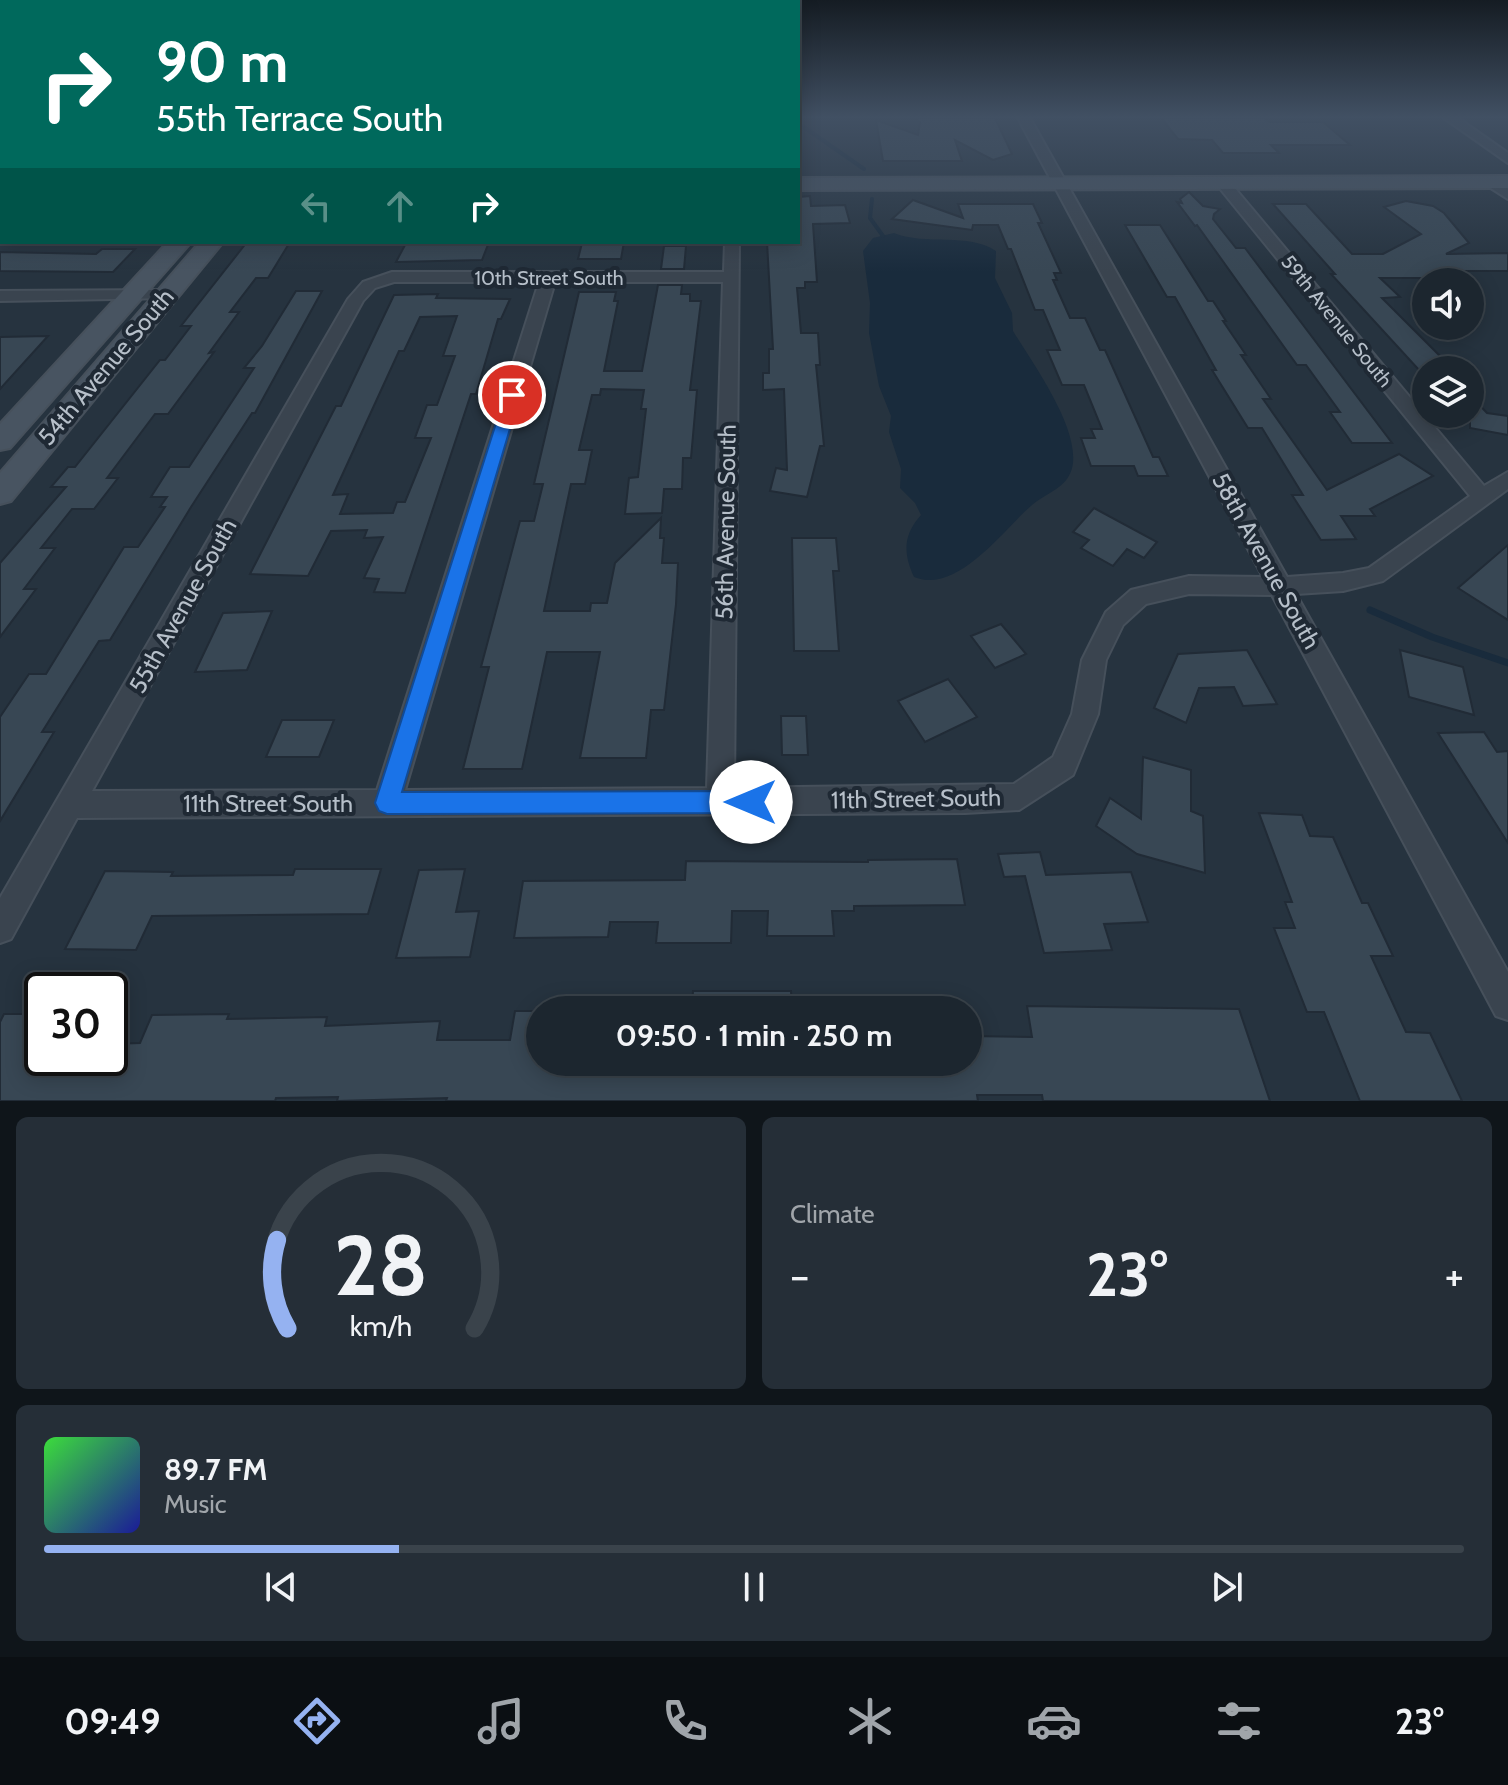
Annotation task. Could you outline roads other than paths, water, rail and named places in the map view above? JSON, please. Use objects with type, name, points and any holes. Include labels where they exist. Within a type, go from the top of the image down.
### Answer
[{"type":"street","name":"58th Avenue South","points":[[1052,169],[1508,1004]]},
{"type":"street","points":[[800,184],[1499,182],[1508,195]]},
{"type":"street","name":"59th Avenue South","points":[[1223,183],[1481,496]]},
{"type":"street","name":"54th Avenue South","points":[[0,441],[178,244]]},
{"type":"street","name":"54th Avenue South","points":[[0,493],[210,244]]},
{"type":"street","name":"56th Avenue South","points":[[720,802],[732,244]]},
{"type":"street","name":"10th Street South","points":[[369,285],[392,277],[731,277]]},
{"type":"street","points":[[387,803],[548,278]]},
{"type":"street","name":"55th Avenue South","points":[[0,928],[356,299],[369,285]]},
{"type":"street","points":[[0,296],[166,295]]},
{"type":"street","name":"11th Street South","points":[[71,805],[965,800],[1019,797],[1063,766],[1085,714],[1094,660],[1114,619],[1139,596],[1189,585],[1280,586],[1343,582],[1375,575],[1508,479]]},
{"type":"water","points":[[894,233],[920,239],[973,242],[996,251],[995,278],[1012,313],[1013,331],[1052,395],[1072,447],[1073,463],[1063,484],[1032,505],[979,557],[947,577],[930,580],[914,577],[908,560],[908,537],[921,515],[915,503],[900,488],[901,469],[889,432],[891,416],[879,386],[869,333],[870,303],[863,251],[873,238]]},
{"type":"waterway","points":[[872,199],[870,218],[883,236]]},
{"type":"waterway","points":[[1370,610],[1432,637],[1508,663]]}]
